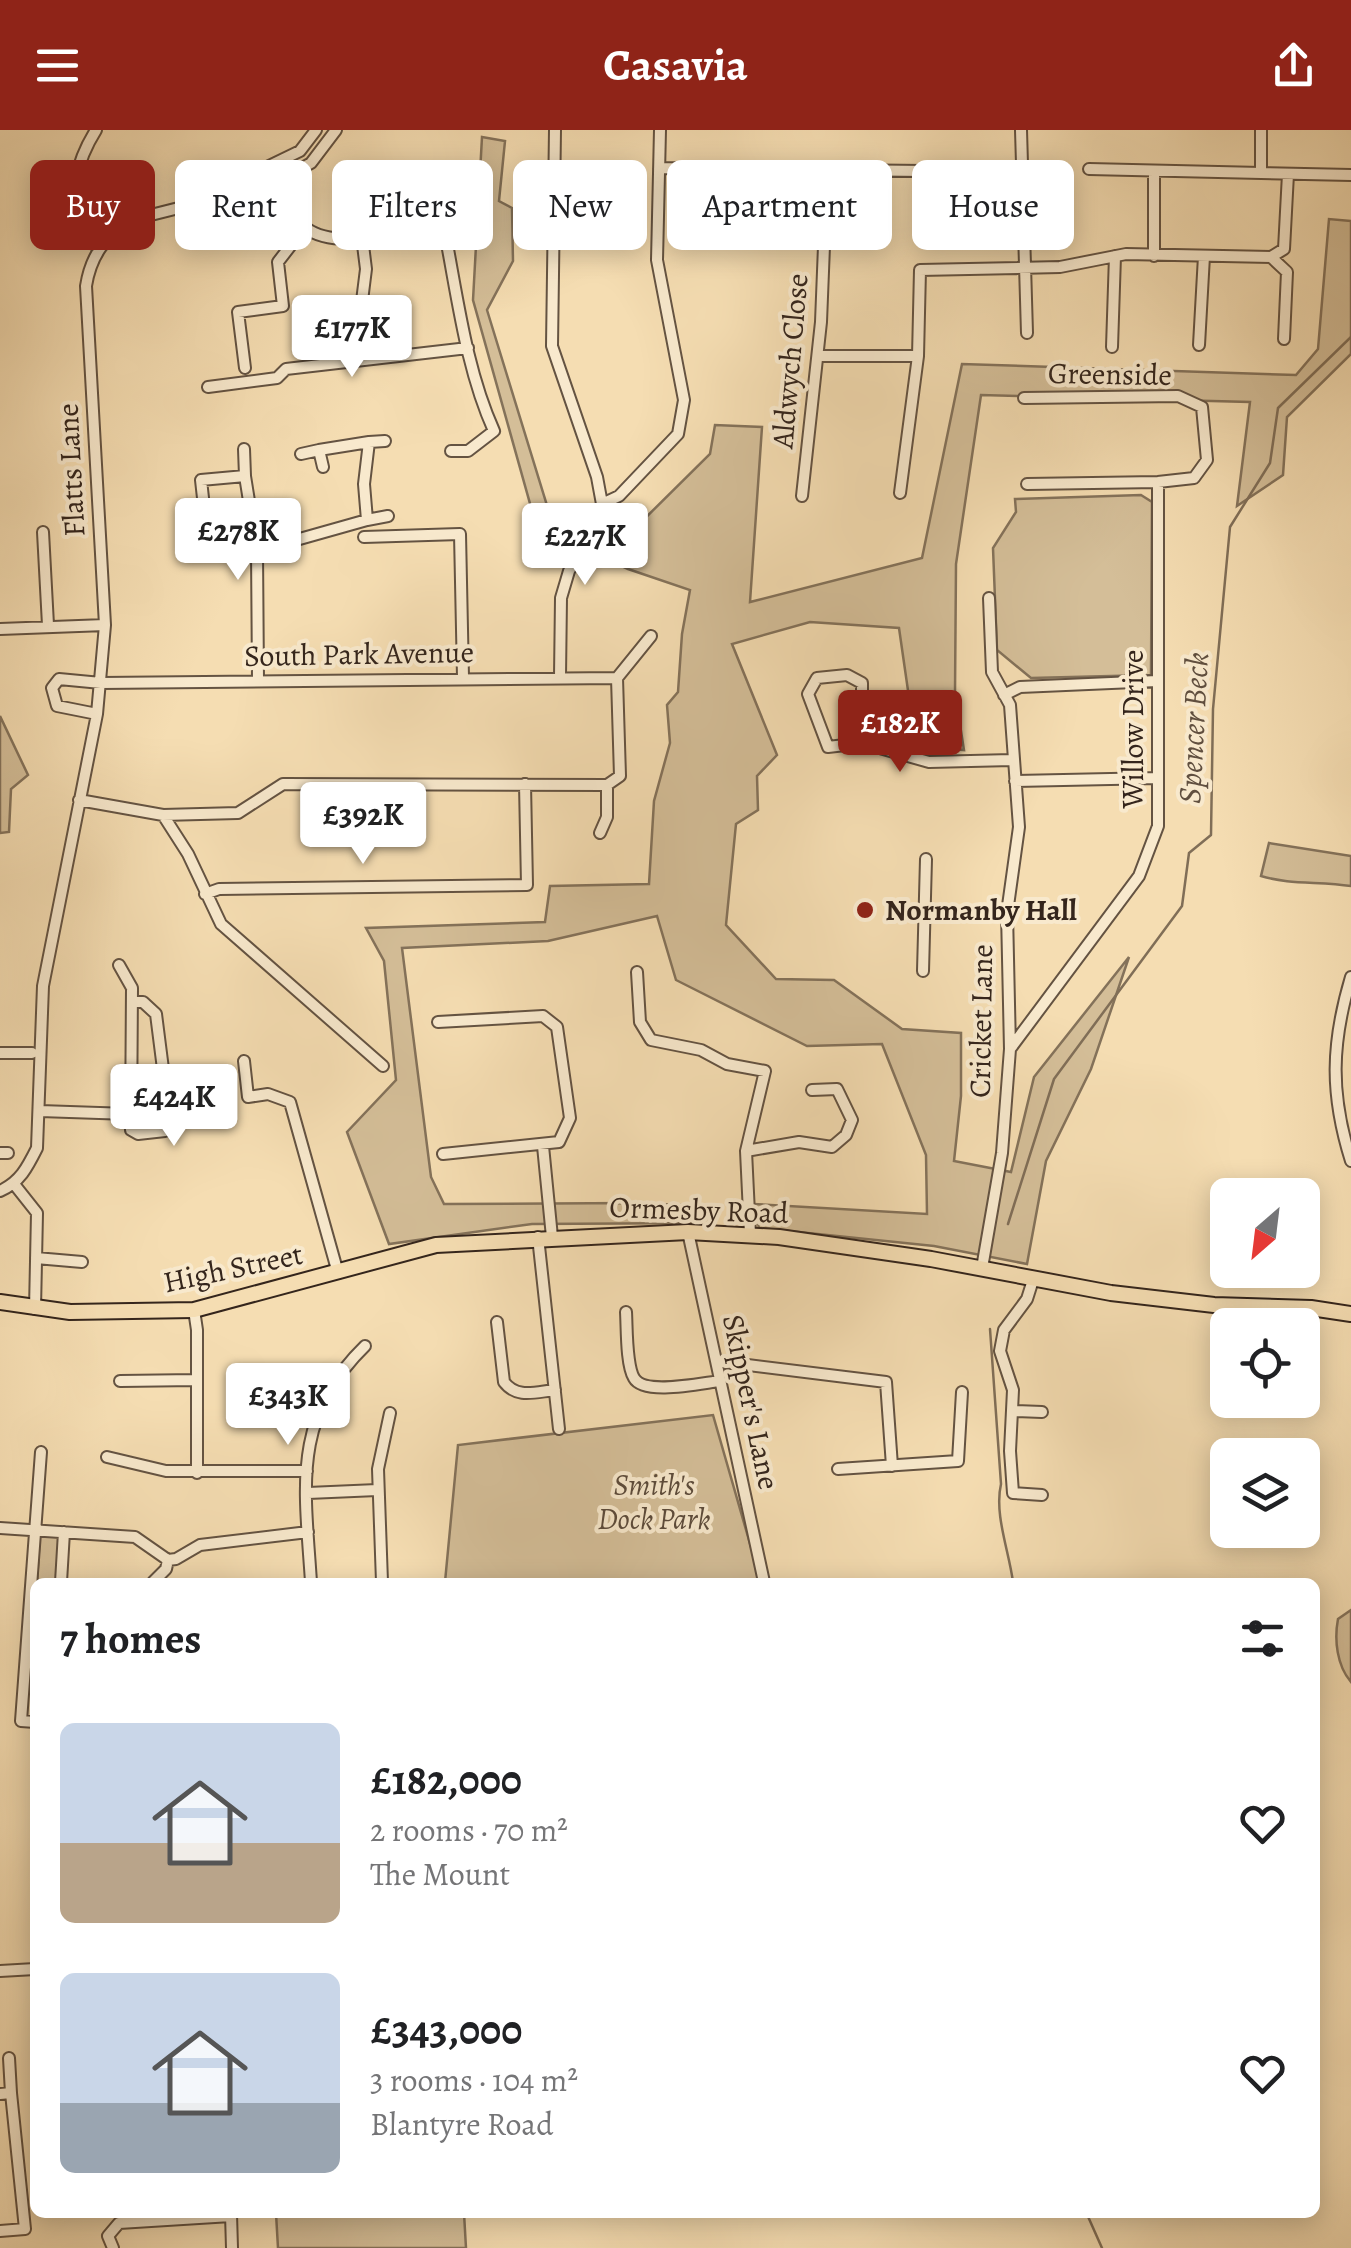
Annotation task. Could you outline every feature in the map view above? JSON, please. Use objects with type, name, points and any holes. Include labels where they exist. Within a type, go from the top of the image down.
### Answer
[{"type":"main road","name":"Ormesby Road","points":[[414,1250],[462,1242],[545,1237],[750,1234],[1188,1302],[1351,1314]]},
{"type":"main road","name":"High Street","points":[[0,1302],[70,1312],[194,1310],[414,1250]]},
{"type":"street","points":[[82,160],[96,130]]},
{"type":"street","points":[[281,160],[300,151],[316,130]]},
{"type":"street","points":[[312,162],[336,130]]},
{"type":"street","points":[[556,130],[552,346],[602,504],[599,520],[569,572],[561,598],[560,676]]},
{"type":"street","points":[[602,504],[619,496],[678,434],[684,400],[657,260],[660,130]]},
{"type":"street","points":[[1020,160],[1021,130]]},
{"type":"street","points":[[1261,173],[1262,130]]},
{"type":"street","points":[[659,168],[667,168]]},
{"type":"street","points":[[1089,169],[1351,175]]},
{"type":"street","points":[[1154,170],[1154,256]]},
{"type":"street","points":[[900,494],[918,356],[920,270],[1060,267],[1114,256],[1271,257],[1284,249],[1288,174]]},
{"type":"street","name":"Flatts Lane","points":[[14,1184],[36,1148],[44,986],[101,683],[105,625],[86,286],[88,269],[98,250]]},
{"type":"street","points":[[245,368],[238,312],[283,306],[278,262],[288,250]]},
{"type":"street","points":[[364,250],[366,270],[362,301],[368,358]]},
{"type":"street","points":[[448,250],[468,348],[483,407],[494,431],[468,451],[452,451]]},
{"type":"street","name":"Aldwych Close","points":[[802,496],[818,356],[823,250]]},
{"type":"street","points":[[1025,250],[1027,333]]},
{"type":"street","points":[[1112,346],[1114,256]]},
{"type":"street","points":[[1200,345],[1204,256]]},
{"type":"street","points":[[1271,257],[1287,272],[1284,340]]},
{"type":"street","points":[[208,387],[277,378],[286,369],[468,348]]},
{"type":"street","points":[[818,356],[918,356]]},
{"type":"street","name":"Greenside","points":[[1024,398],[1178,396],[1202,407],[1208,460],[1194,478],[1158,482]]},
{"type":"street","points":[[301,454],[385,441]]},
{"type":"street","points":[[367,520],[364,484],[369,442]]},
{"type":"street","points":[[244,449],[258,552],[258,680]]},
{"type":"street","points":[[320,450],[323,467]]},
{"type":"street","points":[[204,507],[201,480],[245,476]]},
{"type":"street","points":[[1027,484],[1158,482]]},
{"type":"street","name":"Willow Drive","points":[[1010,1048],[1139,876],[1158,826],[1158,482]]},
{"type":"street","points":[[258,552],[388,516]]},
{"type":"street","points":[[43,532],[48,625]]},
{"type":"street","points":[[364,537],[460,534],[462,677]]},
{"type":"street","name":"Cricket Lane","points":[[982,1268],[1002,1154],[1010,1048],[1007,913],[1018,827],[1010,705],[992,672],[990,598]]},
{"type":"street","points":[[0,629],[105,625]]},
{"type":"street","points":[[79,800],[163,815],[238,813],[283,784],[607,784],[620,776],[618,678],[651,636]]},
{"type":"street","points":[[862,744],[862,683],[848,675],[817,678],[808,694],[828,746],[862,744],[929,762],[1012,760]]},
{"type":"street","name":"South Park Avenue","points":[[96,714],[57,706],[52,688],[59,680],[101,683],[618,678]]},
{"type":"street","points":[[1004,695],[1020,687],[1157,681]]},
{"type":"street","points":[[1016,781],[1158,778]]},
{"type":"street","points":[[206,894],[219,889],[527,885],[525,784]]},
{"type":"street","points":[[600,833],[606,817],[607,784]]},
{"type":"street","points":[[163,815],[188,854],[221,924],[383,1066]]},
{"type":"street","points":[[923,971],[926,859]]},
{"type":"street","points":[[924,912],[1007,913]]},
{"type":"street","points":[[119,965],[132,988],[131,1130],[138,1134],[165,1132],[170,1124],[156,1014],[144,1002],[132,1002]]},
{"type":"street","points":[[637,972],[640,1022],[651,1040],[701,1050],[727,1064],[765,1071],[746,1151],[750,1234]]},
{"type":"street","points":[[1351,977],[1336,1037],[1339,1122],[1351,1161]]},
{"type":"street","points":[[438,1022],[543,1016],[557,1027],[570,1118],[559,1142],[443,1154]]},
{"type":"street","points":[[0,1053],[32,1053]]},
{"type":"street","points":[[244,1061],[248,1097],[268,1094],[290,1102],[338,1273]]},
{"type":"street","points":[[746,1151],[799,1142],[832,1146],[846,1136],[852,1120],[837,1089],[812,1090]]},
{"type":"street","points":[[1336,1096],[1351,1096]]},
{"type":"street","points":[[40,1112],[129,1114]]},
{"type":"street","points":[[543,1146],[545,1237],[559,1429]]},
{"type":"street","points":[[0,1191],[14,1184],[37,1213],[34,1309]]},
{"type":"street","name":"Skipper's Lane","points":[[688,1232],[763,1578]]},
{"type":"street","points":[[36,1258],[82,1262]]},
{"type":"street","points":[[1033,1280],[1027,1298],[1004,1330],[1000,1351],[1012,1390],[1010,1451],[1014,1493],[1042,1495]]},
{"type":"street","points":[[194,1310],[198,1330],[197,1473]]},
{"type":"street","points":[[626,1312],[632,1372],[640,1384],[652,1388],[720,1381]]},
{"type":"street","points":[[496,1322],[508,1388],[520,1394],[555,1390]]},
{"type":"street","points":[[311,1578],[307,1471],[310,1432],[343,1368],[365,1346]]},
{"type":"street","points":[[716,1361],[886,1382],[892,1466]]},
{"type":"street","points":[[120,1381],[196,1380]]},
{"type":"street","points":[[838,1470],[958,1461],[962,1392]]},
{"type":"street","points":[[1013,1411],[1042,1412]]},
{"type":"street","points":[[382,1578],[378,1469],[390,1413]]},
{"type":"street","points":[[31,1578],[41,1452]]},
{"type":"street","points":[[107,1457],[166,1471],[307,1471]]},
{"type":"street","points":[[308,1493],[378,1490]]},
{"type":"street","points":[[0,1528],[136,1536],[168,1560],[176,1560],[200,1545],[308,1532]]},
{"type":"street","points":[[61,1578],[64,1532]]},
{"type":"street","points":[[157,1578],[168,1560]]},
{"type":"street","points":[[30,1598],[21,1721],[30,1722]]},
{"type":"street","points":[[0,1971],[30,1969]]},
{"type":"street","points":[[0,2231],[25,2229],[5,2093],[9,2058]]},
{"type":"street","points":[[114,2248],[108,2236],[119,2222],[175,2218]]},
{"type":"street","points":[[231,2218],[232,2248]]},
{"type":"green space","points":[[482,137],[505,141],[499,201],[512,208],[513,261],[487,310],[549,512],[626,537],[710,454],[715,425],[762,427],[750,602],[922,558],[962,364],[1296,375],[1318,349],[1329,219],[1351,221],[1351,354],[1287,417],[1283,475],[1237,506],[1250,402],[981,395],[956,564],[955,693],[964,750],[916,746],[899,628],[810,622],[732,644],[777,755],[757,776],[758,810],[736,824],[726,925],[776,979],[834,980],[902,1029],[961,1033],[961,1096],[954,1161],[1011,1172],[1034,1077],[1129,957],[1091,1069],[1046,1161],[1027,1264],[934,1246],[759,1228],[754,1204],[927,1214],[926,1155],[882,1044],[807,1046],[676,980],[657,916],[548,941],[402,948],[431,1177],[444,1204],[711,1206],[711,1223],[532,1224],[389,1244],[347,1132],[396,1080],[384,961],[366,928],[545,922],[550,886],[649,884],[654,801],[670,743],[667,705],[678,692],[690,590],[628,569],[536,525],[473,300],[476,250],[493,250],[493,160],[481,160]]},
{"type":"green space","points":[[1141,495],[1152,502],[1151,675],[1031,678],[997,650],[993,548],[1016,512],[1015,499]]},
{"type":"green space","points":[[0,716],[28,775],[11,789],[9,832],[0,833]]},
{"type":"green space","points":[[1269,843],[1351,856],[1351,886],[1261,876]]},
{"type":"green space","name":"Smith's Dock Park","points":[[713,1415],[760,1578],[445,1578],[458,1445]]},
{"type":"green space","points":[[61,1533],[58,1578],[37,1578],[40,1534]]},
{"type":"green space","points":[[1351,1610],[1351,1682],[1340,1661],[1336,1635],[1338,1619]]},
{"type":"green space","points":[[276,2218],[464,2218],[466,2248],[278,2248]]},
{"type":"waterway","name":"Spencer Beck","points":[[1008,1224],[1054,1079],[1182,906],[1189,853],[1211,835],[1213,709],[1230,527],[1270,463],[1278,408],[1351,337]]},
{"type":"waterway","name":"Spencer Beck","points":[[990,1329],[1001,1484],[999,1508],[1012,1578]]},
{"type":"waterway","name":"Spencer Beck","points":[[1089,2218],[1102,2248]]},
{"type":"place","name":"Normanby Hall","points":[[865,910]]}]
